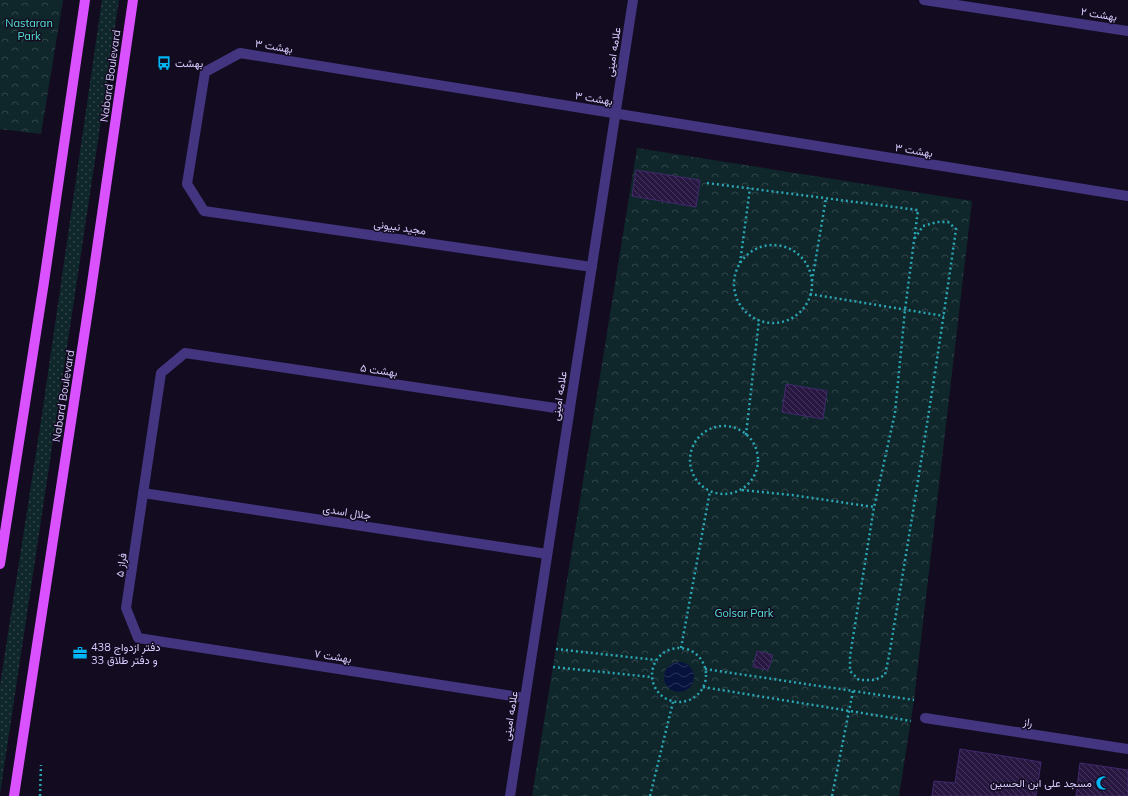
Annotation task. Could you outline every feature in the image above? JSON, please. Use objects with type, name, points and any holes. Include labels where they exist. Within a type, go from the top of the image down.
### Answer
[{"type":"main road","points":[[0,564],[44,282],[85,0]]},
{"type":"main road","name":"Nabard Boulevard","points":[[14,796],[90,297],[132,0]]},
{"type":"street","name":"علامه امینی","points":[[510,796],[633,0]]},
{"type":"street","name":"بهشت ۲","points":[[924,0],[1128,31]]},
{"type":"street","name":"بهشت ۳","points":[[204,211],[187,184],[205,72],[240,53],[1128,196]]},
{"type":"street","name":"مجید نبیونی","points":[[204,211],[592,267]]},
{"type":"street","name":"بهشت ۵","points":[[185,353],[570,410]]},
{"type":"street","name":"فراز ۵","points":[[138,638],[126,608],[161,373],[185,353]]},
{"type":"street","name":"جلال اسدی","points":[[143,493],[547,554]]},
{"type":"street","name":"بهشت ۷","points":[[138,638],[525,698]]},
{"type":"street","name":"راز","points":[[925,718],[1128,749]]},
{"type":"path","points":[[707,183],[918,210],[914,238],[905,310],[895,413],[874,507],[850,656],[850,671],[859,680],[874,680],[885,676],[916,495],[956,229],[948,222],[937,222],[923,226],[914,238]]},
{"type":"path","points":[[740,263],[750,188]]},
{"type":"path","points":[[812,282],[809,269],[803,258],[792,250],[781,246],[768,245],[756,249],[745,256],[738,267],[734,280],[735,292],[740,304],[748,314],[759,320],[772,323],[785,321],[796,315],[805,306],[810,294],[812,282],[826,198]]},
{"type":"path","points":[[810,294],[944,316]]},
{"type":"path","points":[[746,435],[759,320]]},
{"type":"path","points":[[725,426],[737,429],[754,443],[758,453],[756,474],[750,483],[741,490],[731,494],[720,494],[710,491],[700,485],[690,464],[691,453],[696,442],[703,434],[714,428],[725,426]]},
{"type":"path","points":[[741,490],[792,495],[874,507]]},
{"type":"path","points":[[681,648],[710,491]]},
{"type":"path","points":[[681,648],[687,649],[696,654],[702,661],[706,678],[703,687],[697,695],[690,700],[673,702],[658,693],[653,686],[652,668],[656,660],[662,654],[669,650],[681,648]]},
{"type":"path","points":[[556,649],[656,660]]},
{"type":"path","points":[[553,667],[652,677]]},
{"type":"path","points":[[705,669],[914,700]]},
{"type":"path","points":[[703,687],[911,721]]},
{"type":"path","points":[[832,796],[853,691]]},
{"type":"path","points":[[650,796],[673,702]]},
{"type":"path","points":[[40,796],[41,765]]},
{"type":"green space","name":"Nastaran Park","points":[[0,0],[63,0],[41,134],[0,129]]},
{"type":"green space","points":[[102,0],[119,0],[0,794],[0,685],[41,421]]},
{"type":"green space","name":"Golsar Park","points":[[637,148],[972,201],[914,700],[899,796],[532,796]]},
{"type":"water","points":[[679,662],[685,663],[693,671],[693,683],[685,691],[679,692],[673,691],[665,683],[664,677],[665,671],[673,663]]},
{"type":"building","points":[[636,170],[700,180],[696,207],[632,196]]},
{"type":"building","points":[[786,384],[827,391],[823,419],[782,412]]},
{"type":"building","points":[[757,651],[773,655],[768,670],[753,667]]},
{"type":"building","points":[[960,749],[1041,762],[1036,796],[932,796],[934,781],[955,783]]},
{"type":"building","name":"مسجد علی ابن الحسین","points":[[1080,763],[1128,770],[1128,796],[1076,796]]},
{"type":"place","name":"بهشت","points":[[164,63]]},
{"type":"place","name":"دفتر ازدواج 438 و دفتر طلاق 33","points":[[80,653]]},
{"type":"place","name":"مسجد علی ابن الحسین","points":[[1103,783]]}]
